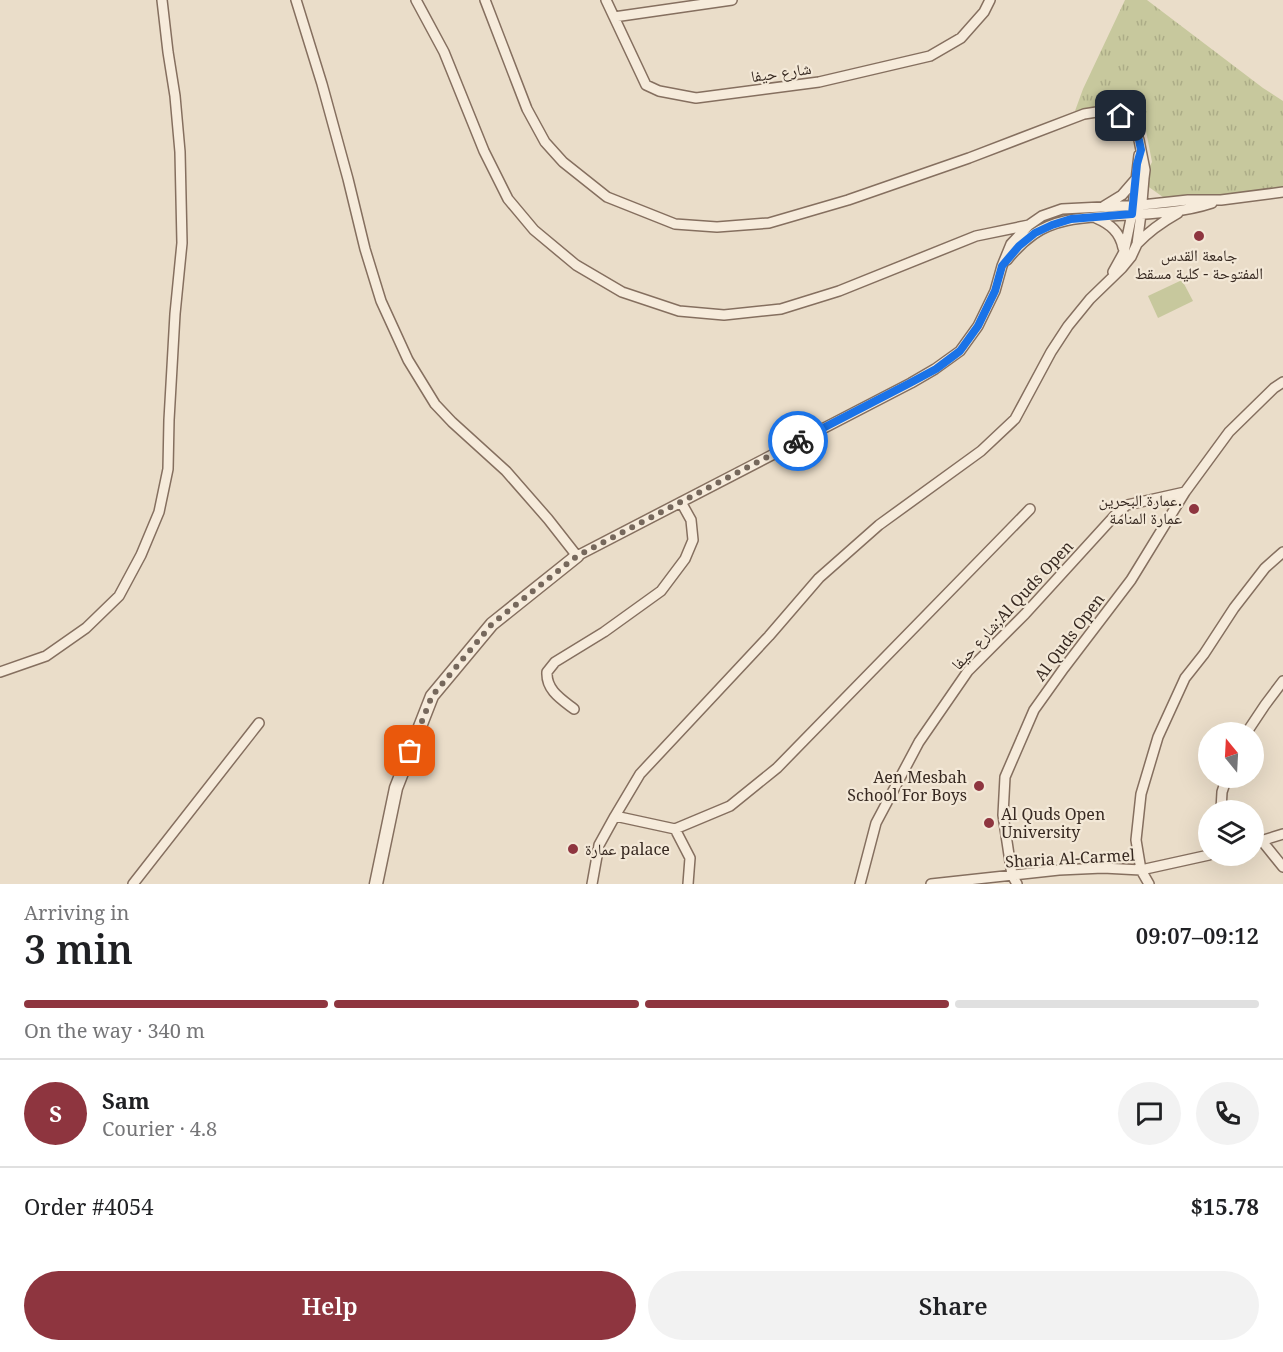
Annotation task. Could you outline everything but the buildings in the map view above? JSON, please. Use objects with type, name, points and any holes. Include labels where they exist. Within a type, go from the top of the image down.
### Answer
[{"type":"street","points":[[0,672],[46,656],[86,628],[119,596],[141,555],[159,512],[168,469],[175,314],[182,243],[179,141],[162,0]]},
{"type":"street","points":[[296,0],[328,105],[365,249],[381,300],[408,360],[435,404],[506,471],[577,556]]},
{"type":"street","points":[[416,0],[444,52],[484,151],[508,199],[534,230],[576,265],[622,292],[679,310],[724,315],[781,309],[839,291],[976,236],[1029,225]]},
{"type":"street","points":[[485,0],[527,109],[545,142],[563,162],[607,197],[675,224],[717,227],[769,224],[848,200],[969,158],[1084,114],[1103,111],[1121,116],[1135,129],[1144,171],[1122,195],[1102,207]]},
{"type":"street","name":"شارع حيفا","points":[[606,0],[646,85],[659,92],[696,99],[819,82],[930,57],[961,38],[984,12],[990,0]]},
{"type":"street","points":[[614,17],[732,0]]},
{"type":"street","points":[[1140,178],[1156,198],[1170,202]]},
{"type":"street","points":[[1137,244],[1140,178]]},
{"type":"street","points":[[1002,266],[1019,246],[1035,233],[1071,219],[1094,217],[1170,202],[1221,200],[1283,192]]},
{"type":"street","points":[[592,884],[599,845],[640,774],[769,636],[819,578],[879,525],[981,451],[1015,419],[1051,352],[1068,327],[1090,299],[1131,257],[1137,244],[1148,232],[1184,210],[1221,200]]},
{"type":"street","points":[[376,884],[396,788],[432,696],[492,624],[577,556],[936,369],[960,351],[978,326],[995,291],[1011,244],[1041,216],[1062,209],[1102,207],[1184,210]]},
{"type":"street","points":[[1104,286],[1124,252],[1137,209]]},
{"type":"street","points":[[1094,217],[1116,230],[1124,252]]},
{"type":"street","points":[[1278,389],[1283,382]]},
{"type":"street","name":"Al Quds Open","points":[[1017,884],[1012,875],[1003,815],[1005,777],[1034,710],[1131,580],[1185,492],[1229,432],[1278,389]]},
{"type":"street","name":"شارع حيفا;Al Quds Open","points":[[860,884],[876,823],[919,742],[968,671],[1025,614],[1118,512],[1127,505],[1185,492]]},
{"type":"street","points":[[574,710],[551,691],[546,681],[547,672],[555,662],[604,632],[661,591],[685,559],[693,540],[691,520],[681,502]]},
{"type":"street","points":[[615,816],[675,829],[730,806],[777,768],[1030,509]]},
{"type":"street","points":[[1149,884],[1141,870],[1136,840],[1141,794],[1158,737],[1185,678],[1265,568],[1283,552]]},
{"type":"street","points":[[1254,722],[1283,681]]},
{"type":"street","points":[[133,884],[258,723]]},
{"type":"street","points":[[675,829],[690,858],[688,884]]},
{"type":"street","points":[[1264,840],[1283,834]]},
{"type":"street","points":[[1264,848],[1283,867]]},
{"type":"street","name":"Sharia Al-Carmel","points":[[931,884],[1059,870],[1103,868],[1141,870],[1198,857]]},
{"type":"green space","points":[[1125,0],[1147,0],[1283,101],[1283,191],[1170,202],[1146,185],[1144,178],[1152,162],[1146,131],[1135,110],[1119,102],[1075,111]]},
{"type":"green space","points":[[1182,280],[1193,301],[1158,318],[1148,296]]},
{"type":"way so far","points":[[410,751],[432,696],[492,624],[543,583],[577,556],[798,441]]},
{"type":"place","name":"جامعة القدس المفتوحة - كلية مسقط","points":[[1199,236]]},
{"type":"place","name":"عمارة البحرين. عمارة المنامة","points":[[1194,509]]},
{"type":"place","name":"Aen Mesbah School For Boys","points":[[979,786]]},
{"type":"place","name":"Al Quds Open University","points":[[989,823]]},
{"type":"place","name":"عمارة palace","points":[[573,849]]},
{"type":"route","points":[[798,441],[936,369],[960,351],[978,326],[995,291],[1002,266],[1019,246],[1035,233],[1071,219],[1132,214],[1137,164],[1141,150],[1135,129],[1121,116]]}]
